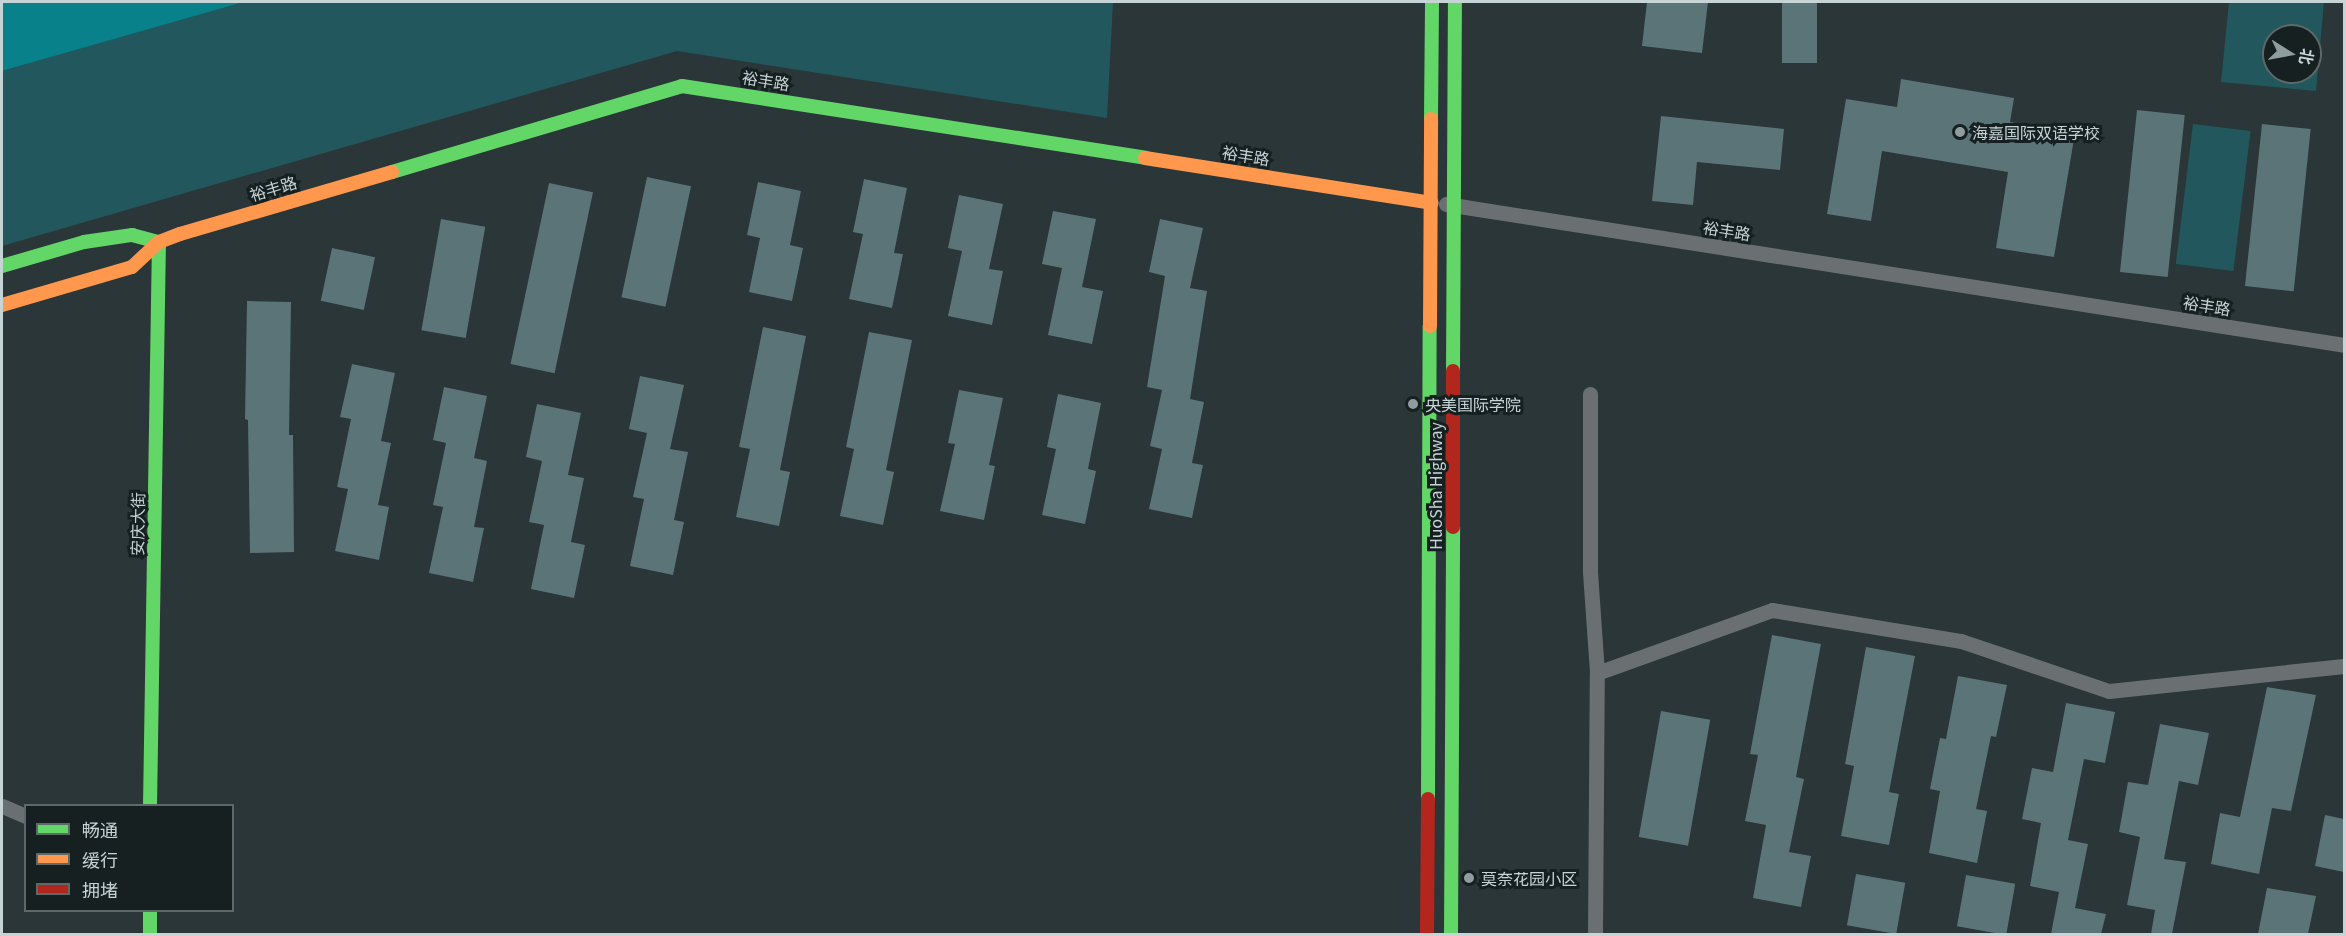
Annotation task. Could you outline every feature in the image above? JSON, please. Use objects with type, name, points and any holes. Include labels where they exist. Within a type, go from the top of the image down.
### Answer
[{"type":"street","name":"HuoSha Highway","points":[[1427,934],[1432,2]]},
{"type":"street","name":"HuoSha Highway","points":[[1451,934],[1455,2]]},
{"type":"street","name":"裕丰路","points":[[2,306],[132,267],[159,242],[682,86],[2344,345]]},
{"type":"street","name":"裕丰路","points":[[2,266],[84,242],[132,235],[159,242]]},
{"type":"street","name":"安庆大街","points":[[150,804],[159,242]]},
{"type":"street","points":[[1590,394],[1590,572],[1597,673],[1595,934]]},
{"type":"street","points":[[1597,673],[1772,610],[1961,641],[2109,691],[2344,666]]},
{"type":"street","points":[[2,806],[24,815]]},
{"type":"street","points":[[150,912],[150,934]]},
{"type":"shaded area","points":[[2,2],[244,2],[2,71]]},
{"type":"shaded area","points":[[244,2],[1113,2],[1107,118],[677,51],[2,246],[2,71]]},
{"type":"shaded area","points":[[2229,2],[2324,2],[2322,24],[2262,24],[2262,84],[2317,84],[2316,91],[2221,82]]},
{"type":"shaded area","points":[[2193,124],[2251,131],[2233,271],[2176,264]]},
{"type":"building","points":[[1647,2],[1708,2],[1702,53],[1642,46]]},
{"type":"building","points":[[1782,2],[1817,2],[1817,63],[1782,63]]},
{"type":"building","points":[[1901,79],[2014,98],[2010,122],[2075,133],[2054,257],[1996,248],[2008,172],[1882,151],[1871,221],[1827,214],[1846,99],[1897,107]]},
{"type":"building","points":[[2137,110],[2185,115],[2168,277],[2120,272]]},
{"type":"building","points":[[1661,116],[1784,129],[1780,170],[1697,162],[1693,205],[1652,201]]},
{"type":"building","points":[[2262,124],[2311,129],[2294,291],[2245,286]]},
{"type":"building","points":[[647,177],[691,186],[665,307],[621,297]]},
{"type":"building","points":[[864,179],[907,188],[894,253],[903,254],[892,308],[849,299],[863,234],[853,232]]},
{"type":"building","points":[[758,182],[801,191],[790,245],[803,248],[792,301],[749,292],[760,238],[747,235]]},
{"type":"building","points":[[549,183],[593,192],[555,373],[511,364]]},
{"type":"building","points":[[959,195],[1003,204],[989,269],[1003,271],[992,325],[948,316],[962,251],[948,248]]},
{"type":"building","points":[[1053,211],[1096,219],[1082,287],[1103,291],[1092,344],[1048,335],[1062,268],[1042,264]]},
{"type":"building","points":[[441,219],[485,227],[466,338],[421,330]]},
{"type":"building","points":[[1160,219],[1203,228],[1190,288],[1207,291],[1190,399],[1204,402],[1192,463],[1203,465],[1192,518],[1149,509],[1162,449],[1150,446],[1162,390],[1147,387],[1165,276],[1149,272]]},
{"type":"building","points":[[332,248],[375,257],[364,310],[321,301]]},
{"type":"building","points":[[247,301],[291,302],[289,435],[293,435],[294,552],[250,553],[248,420],[245,419]]},
{"type":"building","points":[[763,327],[806,336],[780,470],[790,472],[779,526],[736,517],[750,449],[739,447]]},
{"type":"building","points":[[869,332],[912,340],[886,470],[894,472],[883,525],[840,516],[854,449],[846,447]]},
{"type":"building","points":[[352,364],[395,373],[381,441],[391,443],[378,505],[389,507],[379,560],[335,551],[348,489],[337,487],[351,419],[340,417]]},
{"type":"building","points":[[640,376],[684,385],[670,449],[688,452],[674,520],[684,522],[673,575],[630,566],[644,499],[633,497],[647,433],[629,429]]},
{"type":"building","points":[[444,387],[487,396],[474,458],[487,461],[474,527],[484,528],[473,582],[429,573],[443,507],[433,505],[446,443],[433,440]]},
{"type":"building","points":[[959,390],[1003,398],[989,465],[995,466],[984,520],[940,511],[955,444],[948,443]]},
{"type":"building","points":[[1058,394],[1101,403],[1088,469],[1096,471],[1085,524],[1042,515],[1056,449],[1047,447]]},
{"type":"building","points":[[537,404],[581,413],[568,475],[584,478],[571,542],[585,545],[574,598],[531,589],[544,525],[529,522],[542,461],[526,457]]},
{"type":"building","points":[[1772,635],[1821,644],[1796,777],[1804,779],[1789,852],[1811,856],[1801,907],[1753,898],[1766,825],[1745,821],[1758,755],[1750,754]]},
{"type":"building","points":[[1866,647],[1915,656],[1889,792],[1899,794],[1889,845],[1841,836],[1854,766],[1845,764]]},
{"type":"building","points":[[1958,676],[2007,685],[1996,737],[1991,736],[1976,809],[1987,811],[1977,863],[1929,853],[1940,791],[1930,789],[1940,738],[1946,739]]},
{"type":"building","points":[[2267,687],[2316,695],[2291,811],[2272,808],[2259,874],[2211,864],[2220,813],[2240,817]]},
{"type":"building","points":[[2066,703],[2115,712],[2105,763],[2084,759],[2068,840],[2088,844],[2075,908],[2106,914],[2101,934],[2051,934],[2059,892],[2030,886],[2041,823],[2022,819],[2032,768],[2053,772]]},
{"type":"building","points":[[1661,711],[1710,720],[1688,846],[1639,837]]},
{"type":"building","points":[[2160,724],[2209,733],[2198,785],[2179,781],[2164,859],[2186,862],[2172,934],[2151,934],[2155,910],[2127,905],[2140,837],[2119,832],[2128,782],[2148,785]]},
{"type":"building","points":[[2325,815],[2344,819],[2344,872],[2315,866]]},
{"type":"building","points":[[1856,874],[1905,883],[1896,934],[1847,925]]},
{"type":"building","points":[[1966,875],[2015,884],[2006,934],[1957,926]]},
{"type":"building","points":[[2267,888],[2316,896],[2308,934],[2258,934]]},
{"type":"traffic: fast","points":[[1431,119],[1432,2]]},
{"type":"traffic: fast","points":[[1453,371],[1455,2]]},
{"type":"traffic: fast","points":[[392,172],[682,86],[1145,158]]},
{"type":"traffic: fast","points":[[2,266],[84,242],[132,235],[159,242]]},
{"type":"traffic: fast","points":[[150,804],[159,242]]},
{"type":"traffic: fast","points":[[1428,799],[1430,326]]},
{"type":"traffic: fast","points":[[1451,934],[1453,527]]},
{"type":"traffic: fast","points":[[150,912],[150,934]]},
{"type":"traffic: slow","points":[[1430,326],[1431,119]]},
{"type":"traffic: slow","points":[[1145,158],[1431,203]]},
{"type":"traffic: slow","points":[[2,305],[132,267],[159,242],[180,234],[392,172]]},
{"type":"traffic: jam","points":[[1453,371],[1453,527]]},
{"type":"traffic: jam","points":[[1427,934],[1428,799]]},
{"type":"place","name":"海嘉国际双语学校","points":[[1960,132]]},
{"type":"place","name":"央美国际学院","points":[[1413,404]]},
{"type":"place","name":"莫奈花园小区","points":[[1469,878]]}]
